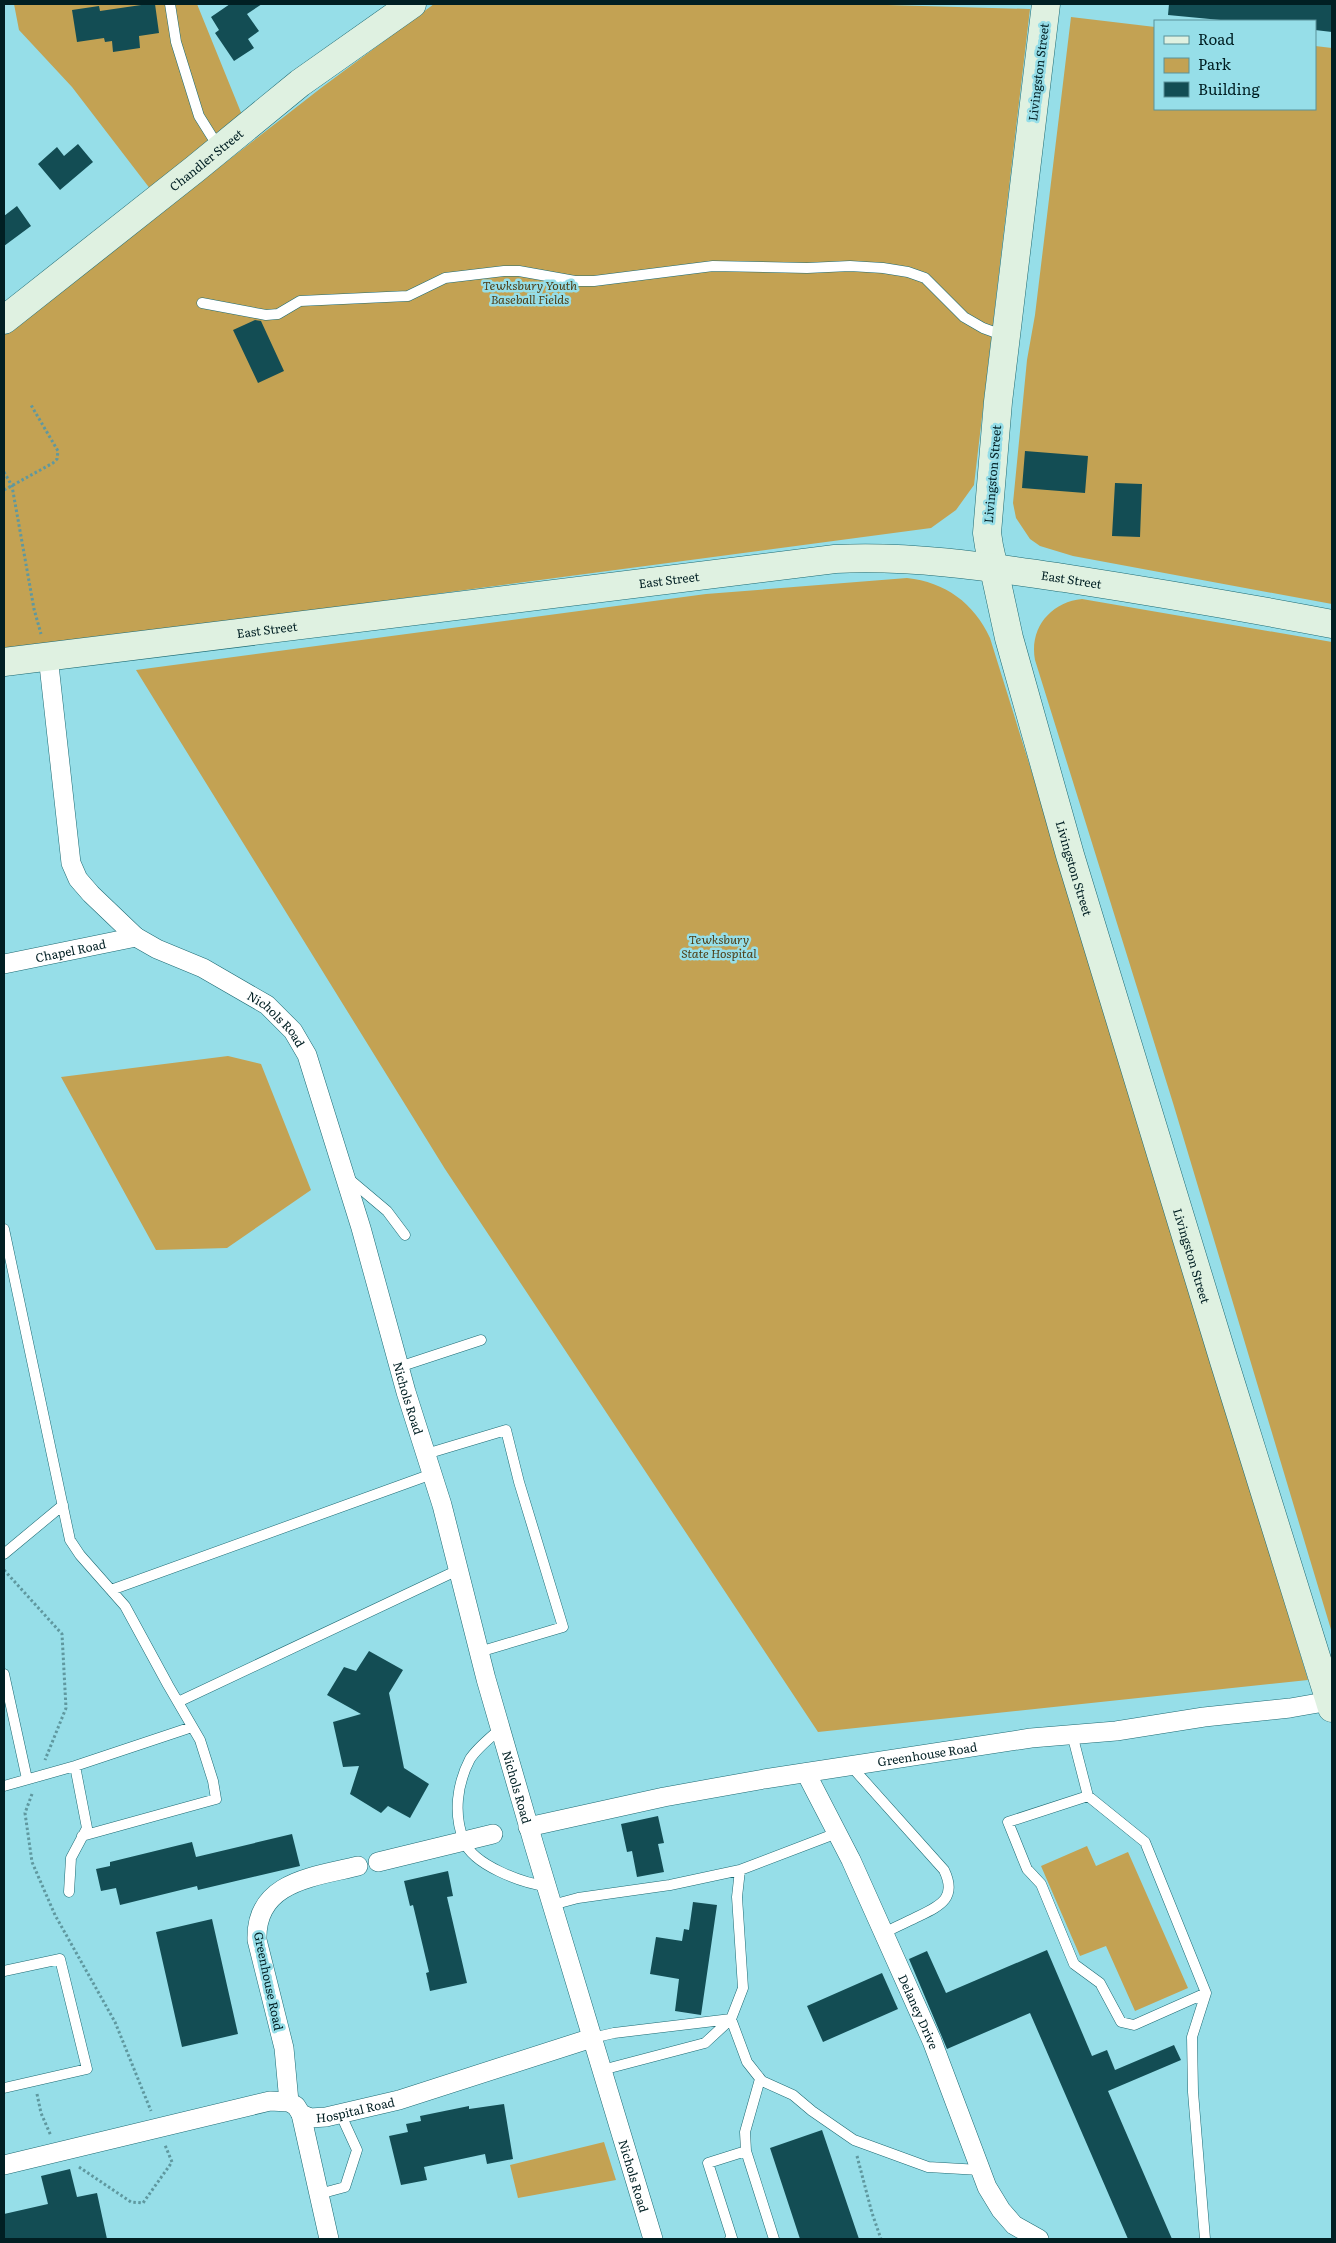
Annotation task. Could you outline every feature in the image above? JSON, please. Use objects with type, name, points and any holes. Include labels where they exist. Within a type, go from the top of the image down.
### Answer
[{"type":"street","name":"Chandler Street","points":[[4,320],[300,82],[412,4]]},
{"type":"street","name":"Livingston Street","points":[[1046,4],[998,402],[987,533],[1012,647],[1070,855],[1221,1352],[1331,1704]]},
{"type":"street","name":"East Street","points":[[4,662],[835,559],[866,557],[994,568],[1133,588],[1332,624]]},
{"type":"street","name":"Nichols Road","points":[[48,656],[71,863],[78,879],[136,937],[157,949],[203,968],[267,1006],[293,1031],[306,1055],[346,1177],[399,1367],[432,1474],[528,1827],[653,2239]]},
{"type":"street","name":"Chapel Road","points":[[4,964],[136,937]]},
{"type":"street","name":"Greenhouse Road","points":[[528,1827],[664,1797],[806,1772],[1032,1738],[1116,1731],[1204,1718],[1331,1704]]},
{"type":"street","name":"Delaney Drive","points":[[806,1772],[884,1933],[932,2041],[987,2187],[1001,2210],[1014,2225],[1040,2239]]},
{"type":"street","points":[[378,1862],[493,1834]]},
{"type":"street","name":"Greenhouse Road","points":[[330,2239],[295,2108],[284,2048],[257,1940],[256,1924],[272,1896],[293,1882],[358,1866]]},
{"type":"street","name":"Hospital Road","points":[[4,2165],[270,2101],[295,2108],[310,2118],[340,2114],[398,2100],[592,2038]]},
{"type":"lane","points":[[170,4],[176,42],[199,116],[219,149]]},
{"type":"lane","points":[[202,303],[266,315],[278,314],[300,300],[408,296],[445,278],[504,271],[519,270],[575,282],[713,266],[807,268],[850,266],[908,272],[925,278],[964,317],[983,328],[1006,336]]},
{"type":"lane","points":[[346,1177],[387,1211],[405,1235]]},
{"type":"lane","points":[[4,1229],[70,1540],[80,1555],[125,1606],[200,1740],[213,1781],[216,1799],[82,1836]]},
{"type":"lane","points":[[399,1367],[481,1340]]},
{"type":"lane","points":[[426,1454],[506,1430],[519,1482],[563,1627],[479,1652]]},
{"type":"lane","points":[[110,1590],[432,1474]]},
{"type":"lane","points":[[4,1554],[63,1505]]},
{"type":"lane","points":[[178,1702],[458,1570]]},
{"type":"lane","points":[[4,1674],[27,1779]]},
{"type":"lane","points":[[4,1786],[75,1766],[192,1727]]},
{"type":"lane","points":[[500,1729],[471,1758],[461,1783],[456,1804],[464,1842],[470,1851],[495,1869],[531,1884],[546,1886]]},
{"type":"lane","points":[[1072,1734],[1088,1796],[1145,1842],[1206,1993],[1192,2037],[1193,2092],[1205,2239]]},
{"type":"lane","points":[[69,1892],[72,1858],[86,1828],[75,1766]]},
{"type":"lane","points":[[851,1766],[944,1870],[950,1882],[947,1896],[940,1906],[884,1933]]},
{"type":"lane","points":[[1088,1796],[1008,1822],[1027,1869],[1040,1884],[1074,1964],[1100,1983],[1121,2022],[1134,2025],[1206,1993]]},
{"type":"lane","points":[[552,1905],[578,1898],[670,1885],[740,1870],[837,1833]]},
{"type":"lane","points":[[602,2070],[705,2043],[731,2019],[743,1988],[737,1897],[740,1870]]},
{"type":"lane","points":[[4,1972],[60,1959],[87,2069],[4,2088]]},
{"type":"lane","points":[[592,2038],[614,2033],[731,2019]]},
{"type":"lane","points":[[731,2019],[747,2062],[760,2079],[793,2095],[812,2111],[854,2140],[928,2167],[980,2170]]},
{"type":"lane","points":[[760,2079],[744,2132],[746,2151],[774,2239]]},
{"type":"lane","points":[[319,2194],[345,2187],[357,2150],[340,2114]]},
{"type":"lane","points":[[731,2239],[708,2163],[746,2151]]},
{"type":"path","points":[[4,490],[58,459],[58,452],[30,405]]},
{"type":"path","points":[[4,472],[12,486],[34,609],[48,656]]},
{"type":"path","points":[[4,1570],[62,1634],[66,1708],[25,1812],[32,1862],[55,1915],[115,2022],[172,2162],[143,2203],[131,2202],[57,2152],[41,2113],[35,2081]]},
{"type":"path","points":[[854,2140],[872,2213],[881,2239]]},
{"type":"green space","points":[[14,4],[197,4],[242,115],[151,190],[72,87],[19,30]]},
{"type":"green space","name":"Tewksbury Youth Baseball Fields","points":[[434,4],[853,4],[1030,9],[974,485],[956,510],[931,528],[4,650],[4,335],[321,88]]},
{"type":"green space","points":[[1071,17],[1154,27],[1154,110],[1316,110],[1316,46],[1332,48],[1332,604],[1073,556],[1040,546],[1030,539],[1016,518],[1013,503],[1027,360],[1035,315]]},
{"type":"green space","name":"Tewksbury State Hospital","points":[[907,578],[934,584],[957,596],[976,614],[990,638],[1138,1113],[1308,1680],[818,1732],[445,1169],[136,670],[706,594]]},
{"type":"green space","points":[[1082,599],[1332,642],[1332,1633],[1173,1103],[1035,660],[1035,637],[1045,619],[1061,605]]},
{"type":"green space","points":[[228,1056],[261,1064],[311,1190],[227,1248],[156,1250],[61,1077]]},
{"type":"green space","points":[[1087,1846],[1096,1866],[1128,1852],[1188,1988],[1135,2011],[1106,1946],[1080,1956],[1041,1866]]},
{"type":"green space","points":[[604,2142],[616,2180],[518,2198],[510,2165]]},
{"type":"building","points":[[155,4],[159,33],[139,36],[140,48],[113,52],[112,41],[105,42],[104,38],[77,42],[72,10],[99,6],[100,11]]},
{"type":"building","points":[[230,4],[262,4],[247,14],[259,31],[248,39],[254,48],[234,61],[215,33],[219,30],[211,17]]},
{"type":"building","points":[[1169,4],[1332,5],[1332,32],[1316,30],[1316,20],[1220,20],[1168,15]]},
{"type":"building","points":[[78,144],[93,162],[60,190],[38,164],[57,147],[64,156]]},
{"type":"building","points":[[17,206],[31,226],[4,246],[4,216]]},
{"type":"building","points":[[255,320],[261,321],[284,371],[258,383],[233,330]]},
{"type":"building","points":[[1025,451],[1088,456],[1085,493],[1022,488]]},
{"type":"building","points":[[1115,483],[1142,484],[1140,537],[1112,536]]},
{"type":"building","points":[[369,1651],[403,1670],[389,1693],[404,1768],[429,1784],[410,1818],[388,1806],[381,1813],[350,1794],[359,1766],[343,1767],[333,1722],[361,1714],[327,1695],[344,1667],[356,1671]]},
{"type":"building","points":[[658,1816],[664,1843],[658,1844],[664,1872],[637,1877],[632,1851],[627,1852],[621,1824]]},
{"type":"building","points":[[292,1834],[300,1866],[198,1890],[197,1886],[120,1905],[116,1888],[101,1891],[96,1869],[110,1866],[110,1862],[192,1842],[196,1857]]},
{"type":"building","points":[[448,1871],[453,1896],[447,1897],[467,1983],[430,1991],[426,1973],[429,1972],[413,1905],[410,1906],[404,1881]]},
{"type":"building","points":[[693,1902],[717,1905],[701,2015],[675,2011],[679,1979],[650,1974],[656,1937],[682,1941],[684,1929],[689,1930]]},
{"type":"building","points":[[212,1919],[238,2034],[182,2047],[156,1932]]},
{"type":"building","points":[[1047,1950],[1092,2056],[1107,2050],[1115,2070],[1174,2045],[1181,2060],[1108,2091],[1172,2239],[1128,2239],[1030,2013],[947,2049],[909,1959],[927,1951],[946,1993]]},
{"type":"building","points":[[882,1973],[898,2009],[823,2042],[807,2006]]},
{"type":"building","points":[[504,2104],[513,2159],[487,2164],[485,2154],[424,2167],[427,2180],[401,2185],[389,2136],[408,2132],[406,2124],[421,2121],[420,2116],[469,2106],[469,2109]]},
{"type":"building","points":[[822,2130],[859,2239],[800,2239],[770,2148]]},
{"type":"building","points":[[70,2169],[77,2197],[97,2193],[107,2239],[4,2239],[4,2214],[48,2204],[41,2176]]}]
